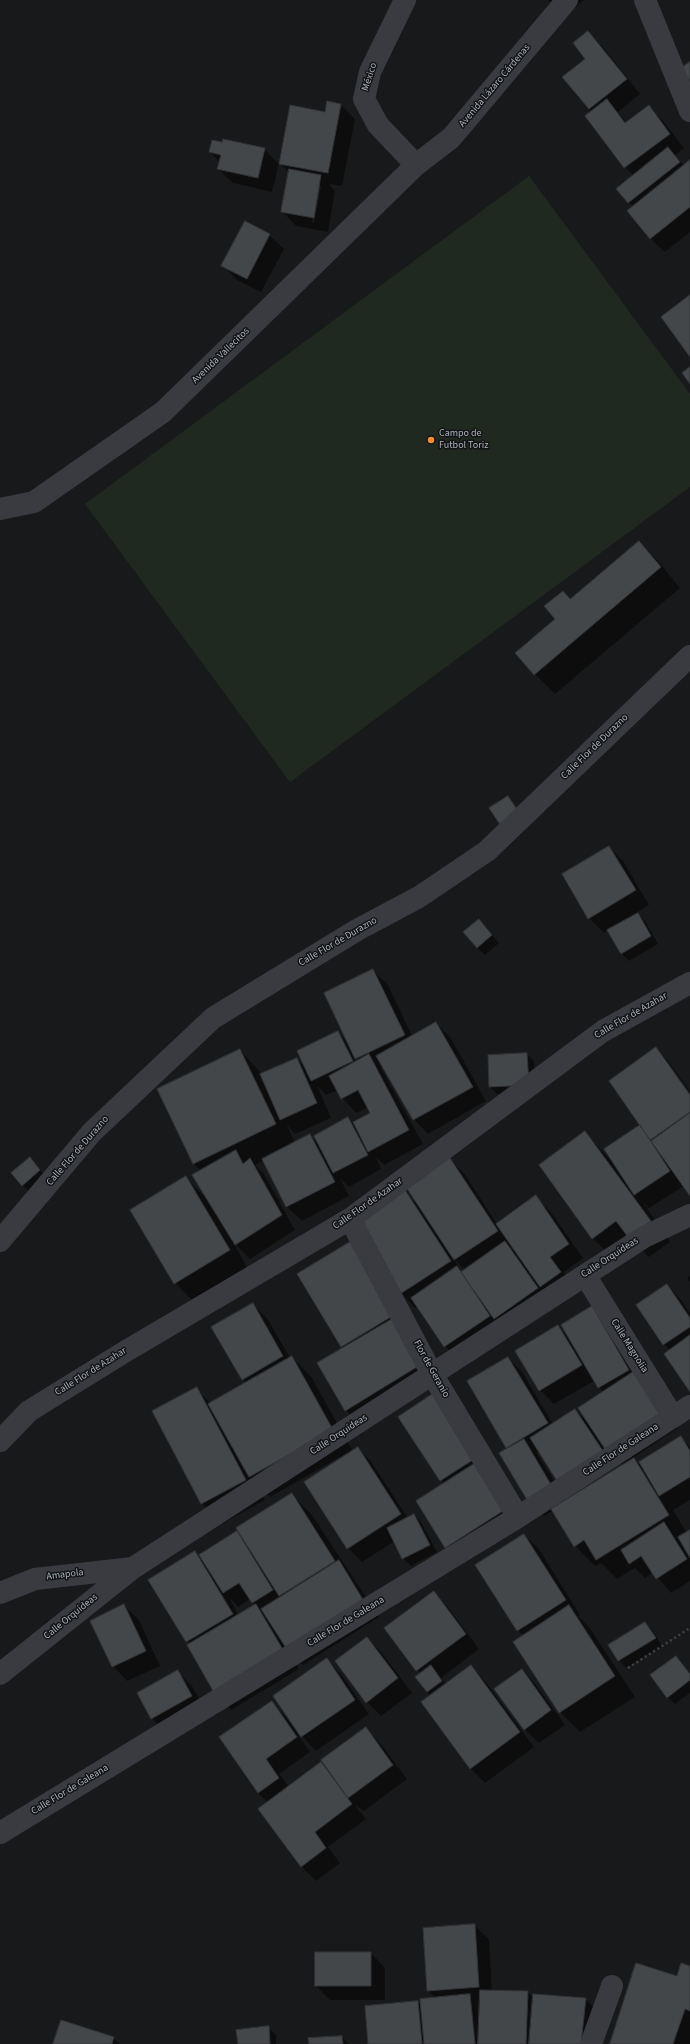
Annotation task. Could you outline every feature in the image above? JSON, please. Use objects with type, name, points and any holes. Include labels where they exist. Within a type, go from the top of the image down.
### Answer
[{"type":"street","name":"México","points":[[405,0],[370,72],[364,99],[378,125],[416,165]]},
{"type":"street","name":"Avenida Lázaro Cárdenas","points":[[416,165],[451,138],[567,0]]},
{"type":"street","points":[[645,0],[690,111]]},
{"type":"street","name":"Avenida Vallecitos","points":[[0,509],[34,502],[163,412],[416,165]]},
{"type":"street","name":"Calle Flor de Durazno","points":[[0,1241],[92,1132],[213,1018],[344,938],[419,897],[487,851],[690,656]]},
{"type":"street","name":"Calle Flor de Azahar","points":[[0,1441],[29,1411],[126,1351],[350,1219],[603,1031],[690,983]]},
{"type":"street","name":"Calle Orquídeas","points":[[2,1668],[133,1568],[644,1237],[690,1215]]},
{"type":"street","name":"Flor de Geranio","points":[[350,1219],[432,1374],[518,1517]]},
{"type":"street","name":"Calle Magnolia","points":[[585,1275],[681,1412]]},
{"type":"street","name":"Calle Flor de Galeana","points":[[0,1833],[518,1517],[681,1412]]},
{"type":"street","name":"Amapola","points":[[0,1593],[36,1579],[133,1568]]},
{"type":"street","points":[[591,2044],[612,1986]]},
{"type":"path","points":[[628,1668],[690,1628]]},
{"type":"shaded area","name":"Campo de Futbol Toriz","points":[[529,176],[690,394],[690,487],[290,782],[85,504]]},
{"type":"building","points":[[588,31],[627,79],[589,109],[562,77],[585,59],[573,43]]},
{"type":"building","points":[[690,62],[690,81],[681,68]]},
{"type":"building","points":[[607,99],[625,123],[649,105],[670,134],[624,168],[585,116]]},
{"type":"building","points":[[327,101],[341,104],[328,173],[279,164],[290,105],[325,112]]},
{"type":"building","points":[[223,139],[265,148],[258,178],[217,169],[221,155],[209,152],[212,140],[222,142]]},
{"type":"building","points":[[668,147],[680,162],[628,203],[616,189]]},
{"type":"building","points":[[690,160],[690,207],[650,239],[627,211]]},
{"type":"building","points":[[289,169],[321,175],[314,218],[281,212]]},
{"type":"building","points":[[245,221],[270,234],[247,279],[221,266]]},
{"type":"building","points":[[690,295],[690,357],[661,317]]},
{"type":"building","points":[[690,367],[690,384],[682,373]]},
{"type":"building","points":[[639,541],[661,567],[534,675],[515,653],[555,619],[544,606],[563,591],[570,599]]},
{"type":"building","points":[[508,796],[520,814],[501,826],[489,808]]},
{"type":"building","points":[[609,846],[636,890],[588,919],[562,874]]},
{"type":"building","points":[[638,913],[651,936],[621,954],[607,930]]},
{"type":"building","points":[[479,919],[492,935],[477,948],[463,932]]},
{"type":"building","points":[[373,969],[405,1035],[355,1059],[324,993]]},
{"type":"building","points":[[436,1022],[473,1087],[413,1120],[376,1056]]},
{"type":"building","points":[[338,1031],[353,1061],[311,1081],[297,1051]]},
{"type":"building","points":[[656,1047],[690,1095],[690,1112],[650,1140],[609,1081]]},
{"type":"building","points":[[240,1049],[276,1124],[193,1164],[157,1089]]},
{"type":"building","points":[[527,1053],[529,1085],[489,1087],[488,1055]]},
{"type":"building","points":[[369,1054],[409,1130],[368,1152],[353,1122],[370,1113],[358,1090],[341,1099],[329,1076]]},
{"type":"building","points":[[297,1058],[317,1103],[280,1120],[260,1074]]},
{"type":"building","points":[[690,1113],[690,1196],[651,1141]]},
{"type":"building","points":[[348,1117],[368,1155],[333,1173],[314,1136]]},
{"type":"building","points":[[640,1125],[670,1171],[634,1195],[604,1149]]},
{"type":"building","points":[[585,1131],[651,1221],[628,1237],[616,1221],[592,1239],[539,1165]]},
{"type":"building","points":[[310,1134],[335,1182],[286,1207],[262,1159]]},
{"type":"building","points":[[236,1150],[243,1164],[250,1158],[282,1215],[235,1245],[192,1175]]},
{"type":"building","points":[[30,1157],[40,1170],[22,1186],[11,1173]]},
{"type":"building","points":[[450,1158],[498,1231],[454,1260],[406,1187]]},
{"type":"building","points":[[186,1176],[230,1250],[174,1284],[130,1210]]},
{"type":"building","points":[[405,1190],[451,1261],[400,1294],[354,1223]]},
{"type":"building","points":[[536,1195],[569,1244],[550,1257],[561,1272],[540,1287],[496,1224]]},
{"type":"building","points":[[505,1241],[538,1288],[494,1319],[461,1272]]},
{"type":"building","points":[[350,1242],[394,1315],[341,1347],[297,1274]]},
{"type":"building","points":[[457,1266],[490,1316],[444,1347],[411,1298]]},
{"type":"building","points":[[667,1284],[690,1318],[690,1327],[663,1345],[636,1305]]},
{"type":"building","points":[[253,1303],[283,1356],[242,1380],[211,1327]]},
{"type":"building","points":[[592,1306],[629,1370],[598,1388],[561,1325]]},
{"type":"building","points":[[392,1319],[420,1365],[345,1411],[317,1363]]},
{"type":"building","points":[[558,1325],[582,1365],[539,1391],[515,1351]]},
{"type":"building","points":[[690,1335],[690,1392],[664,1354]]},
{"type":"building","points":[[292,1356],[333,1430],[249,1477],[208,1404]]},
{"type":"building","points":[[508,1357],[548,1423],[506,1448],[467,1381]]},
{"type":"building","points":[[636,1370],[665,1413],[607,1452],[578,1408]]},
{"type":"building","points":[[197,1387],[246,1480],[201,1504],[152,1411]]},
{"type":"building","points":[[437,1391],[479,1456],[440,1481],[398,1417]]},
{"type":"building","points":[[575,1409],[603,1451],[557,1481],[530,1438]]},
{"type":"building","points":[[681,1436],[690,1451],[690,1477],[659,1496],[639,1462]]},
{"type":"building","points":[[524,1439],[553,1488],[529,1503],[499,1453]]},
{"type":"building","points":[[358,1447],[401,1514],[347,1549],[304,1482]]},
{"type":"building","points":[[634,1458],[669,1515],[596,1560],[584,1540],[574,1547],[551,1509]]},
{"type":"building","points":[[480,1460],[509,1507],[445,1548],[416,1501]]},
{"type":"building","points":[[292,1493],[335,1561],[279,1596],[236,1528]]},
{"type":"building","points":[[414,1514],[430,1545],[402,1559],[387,1528]]},
{"type":"building","points":[[664,1522],[687,1559],[656,1579],[641,1556],[629,1564],[621,1550]]},
{"type":"building","points":[[690,1530],[690,1558],[678,1537]]},
{"type":"building","points":[[237,1531],[273,1590],[252,1603],[239,1583],[223,1593],[199,1555]]},
{"type":"building","points":[[524,1534],[566,1600],[517,1631],[475,1565]]},
{"type":"building","points":[[195,1551],[233,1614],[186,1642],[148,1580]]},
{"type":"building","points":[[339,1560],[365,1603],[288,1651],[261,1609]]},
{"type":"building","points":[[434,1591],[466,1634],[416,1671],[384,1628]]},
{"type":"building","points":[[124,1604],[146,1651],[112,1667],[90,1621]]},
{"type":"building","points":[[256,1604],[286,1655],[216,1696],[187,1645]]},
{"type":"building","points":[[569,1605],[615,1676],[559,1713],[513,1642]]},
{"type":"building","points":[[645,1622],[656,1638],[618,1661],[608,1645]]},
{"type":"building","points":[[367,1637],[398,1678],[366,1703],[335,1661]]},
{"type":"building","points":[[676,1656],[690,1674],[690,1680],[667,1698],[650,1675]]},
{"type":"building","points":[[327,1658],[355,1700],[301,1737],[273,1696]]},
{"type":"building","points":[[431,1665],[442,1681],[427,1692],[415,1677]]},
{"type":"building","points":[[471,1665],[520,1732],[470,1769],[421,1702]]},
{"type":"building","points":[[522,1669],[551,1710],[524,1730],[494,1689]]},
{"type":"building","points":[[178,1670],[192,1696],[151,1719],[137,1693]]},
{"type":"building","points":[[272,1701],[297,1737],[266,1759],[279,1778],[258,1793],[219,1737]]},
{"type":"building","points":[[366,1727],[393,1765],[348,1798],[321,1760]]},
{"type":"building","points":[[321,1762],[352,1804],[315,1832],[326,1848],[301,1867],[258,1809]]},
{"type":"building","points":[[475,1924],[479,1987],[427,1991],[423,1928]]},
{"type":"building","points":[[315,1952],[371,1952],[371,1986],[315,1986]]},
{"type":"building","points":[[636,1963],[677,1976],[681,1963],[690,1966],[690,2011],[685,2009],[673,2044],[610,2044]]},
{"type":"building","points":[[480,1990],[528,1991],[526,2044],[478,2044]]},
{"type":"building","points":[[470,1994],[475,2044],[424,2044],[420,1999]]},
{"type":"building","points":[[533,1994],[586,1998],[581,2044],[529,2044]]},
{"type":"building","points":[[418,2001],[422,2044],[368,2044],[365,2006]]},
{"type":"building","points":[[61,2020],[114,2037],[112,2044],[53,2044]]},
{"type":"building","points":[[269,2026],[270,2044],[238,2044],[236,2030]]},
{"type":"building","points":[[342,2036],[343,2044],[309,2044],[308,2038]]},
{"type":"place","name":"Campo de Futbol Toriz","points":[[431,440]]}]
